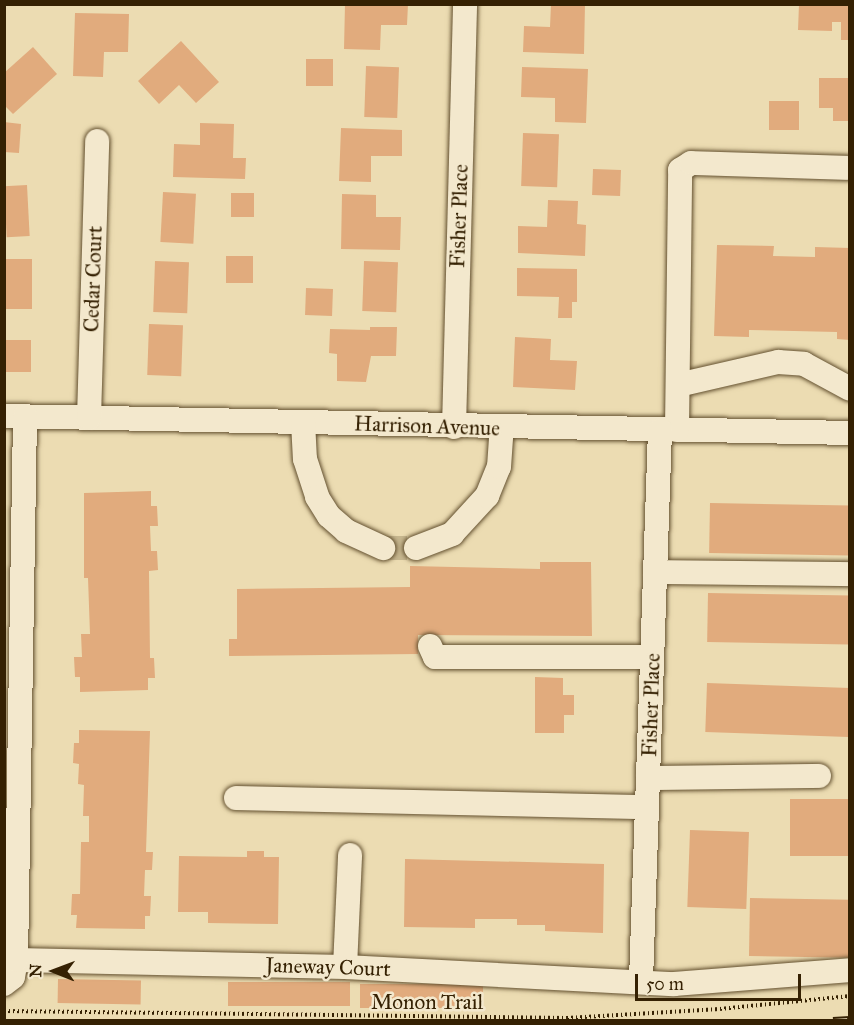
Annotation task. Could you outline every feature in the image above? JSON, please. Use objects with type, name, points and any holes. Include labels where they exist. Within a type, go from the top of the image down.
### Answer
[{"type":"street","name":"Fisher Place","points":[[454,427],[465,4]]},
{"type":"street","name":"Cedar Court","points":[[88,418],[98,141]]},
{"type":"street","name":"Fisher Place","points":[[641,980],[655,572],[669,430],[678,385],[680,170],[692,163],[847,168]]},
{"type":"street","points":[[678,385],[778,362],[804,363],[849,389]]},
{"type":"street","name":"Harrison Avenue","points":[[15,416],[849,434]]},
{"type":"street","points":[[4,984],[14,977],[16,960],[13,623],[15,416]]},
{"type":"street","points":[[303,422],[305,459],[317,497],[329,516],[346,531],[383,548]]},
{"type":"street","points":[[416,548],[452,534],[487,496],[499,467],[502,428]]},
{"type":"street","points":[[655,572],[849,574]]},
{"type":"street","points":[[430,646],[435,657],[652,657]]},
{"type":"street","points":[[648,778],[819,776]]},
{"type":"street","points":[[237,798],[647,807]]},
{"type":"street","points":[[345,967],[350,855]]},
{"type":"street","name":"Janeway Court","points":[[16,960],[345,967],[641,980],[674,984],[849,969]]},
{"type":"path","name":"Monon Trail","points":[[4,1011],[567,1018],[720,1010],[849,996]]},
{"type":"building","points":[[345,4],[408,4],[407,25],[381,25],[380,50],[344,49]]},
{"type":"building","points":[[551,4],[585,4],[584,54],[523,52],[524,26],[550,27]]},
{"type":"building","points":[[799,4],[850,5],[850,40],[841,40],[841,22],[832,22],[832,31],[798,30]]},
{"type":"building","points":[[75,13],[129,14],[128,52],[104,52],[103,77],[73,76]]},
{"type":"building","points":[[181,41],[219,82],[196,103],[179,85],[159,104],[138,81]]},
{"type":"building","points":[[33,47],[57,74],[13,114],[4,105],[4,73]]},
{"type":"building","points":[[306,59],[333,59],[333,86],[306,86]]},
{"type":"building","points":[[366,66],[399,67],[397,118],[364,117]]},
{"type":"building","points":[[522,67],[588,69],[586,123],[555,122],[555,98],[521,97]]},
{"type":"building","points":[[819,78],[850,78],[850,121],[833,121],[833,108],[819,108]]},
{"type":"building","points":[[769,101],[799,101],[799,130],[769,130]]},
{"type":"building","points":[[4,122],[21,124],[19,153],[4,152]]},
{"type":"building","points":[[200,123],[234,124],[233,158],[246,158],[245,179],[173,177],[174,144],[200,145]]},
{"type":"building","points":[[341,128],[402,130],[402,156],[371,156],[371,182],[339,181]]},
{"type":"building","points":[[523,133],[559,134],[557,187],[521,186]]},
{"type":"building","points":[[593,169],[621,170],[620,196],[592,195]]},
{"type":"building","points":[[27,185],[30,236],[7,237],[4,186]]},
{"type":"building","points":[[163,192],[196,194],[193,244],[160,242]]},
{"type":"building","points":[[231,193],[254,193],[254,217],[231,217]]},
{"type":"building","points":[[342,194],[376,195],[376,217],[401,217],[400,250],[341,249]]},
{"type":"building","points":[[548,200],[578,201],[577,224],[586,225],[585,256],[518,253],[518,226],[547,227]]},
{"type":"building","points":[[717,245],[774,246],[773,256],[815,257],[815,247],[850,248],[850,340],[837,339],[837,332],[749,330],[749,337],[714,336]]},
{"type":"building","points":[[226,256],[253,256],[253,283],[226,283]]},
{"type":"building","points":[[4,259],[32,259],[32,309],[4,309]]},
{"type":"building","points":[[155,261],[189,262],[187,313],[153,312]]},
{"type":"building","points":[[364,261],[398,262],[396,312],[362,311]]},
{"type":"building","points":[[517,268],[577,269],[577,302],[572,302],[572,318],[558,318],[559,297],[517,296]]},
{"type":"building","points":[[306,288],[333,289],[332,316],[305,315]]},
{"type":"building","points":[[149,324],[183,325],[181,376],[147,375]]},
{"type":"building","points":[[370,327],[397,327],[396,356],[371,356],[366,382],[337,381],[337,354],[329,353],[330,329],[370,330]]},
{"type":"building","points":[[515,337],[551,339],[550,360],[577,361],[575,390],[513,387]]},
{"type":"building","points":[[4,340],[31,340],[31,372],[4,372]]},
{"type":"building","points":[[151,491],[151,506],[157,506],[158,526],[150,526],[151,551],[157,551],[158,570],[149,571],[150,658],[154,658],[155,678],[148,678],[148,690],[80,692],[80,677],[75,677],[74,657],[82,657],[81,634],[90,634],[88,578],[84,578],[84,493]]},
{"type":"building","points":[[710,503],[850,505],[849,555],[709,553]]},
{"type":"building","points":[[540,562],[591,562],[592,636],[418,635],[418,654],[229,656],[229,639],[237,639],[237,589],[410,587],[410,566],[540,569]]},
{"type":"building","points":[[708,593],[850,595],[849,644],[707,642]]},
{"type":"building","points":[[535,677],[563,678],[563,695],[574,695],[574,715],[564,715],[564,733],[535,733]]},
{"type":"building","points":[[707,683],[850,688],[848,737],[705,732]]},
{"type":"building","points":[[79,730],[150,731],[146,852],[153,852],[152,870],[145,870],[144,896],[151,896],[150,916],[145,916],[145,929],[76,928],[77,915],[71,915],[72,894],[80,894],[81,842],[89,842],[89,816],[83,816],[84,785],[78,784],[79,764],[73,763],[74,743],[79,743]]},
{"type":"building","points":[[790,799],[850,799],[850,856],[790,856]]},
{"type":"building","points":[[690,830],[749,832],[746,909],[687,907]]},
{"type":"building","points":[[247,851],[264,851],[264,857],[279,857],[278,924],[208,923],[208,912],[178,912],[179,856],[247,857]]},
{"type":"building","points":[[405,859],[604,864],[603,933],[545,931],[545,925],[517,925],[517,919],[475,919],[475,928],[404,927]]},
{"type":"building","points":[[750,898],[850,900],[849,958],[749,956]]},
{"type":"building","points":[[58,979],[141,980],[141,1004],[58,1003]]},
{"type":"building","points":[[228,982],[350,982],[350,1006],[228,1006]]},
{"type":"building","points":[[360,984],[483,984],[483,1008],[360,1008]]},
{"type":"tunnel","points":[[383,548],[416,548]]},
{"type":"railway","points":[[833,1020],[850,1019]]}]
